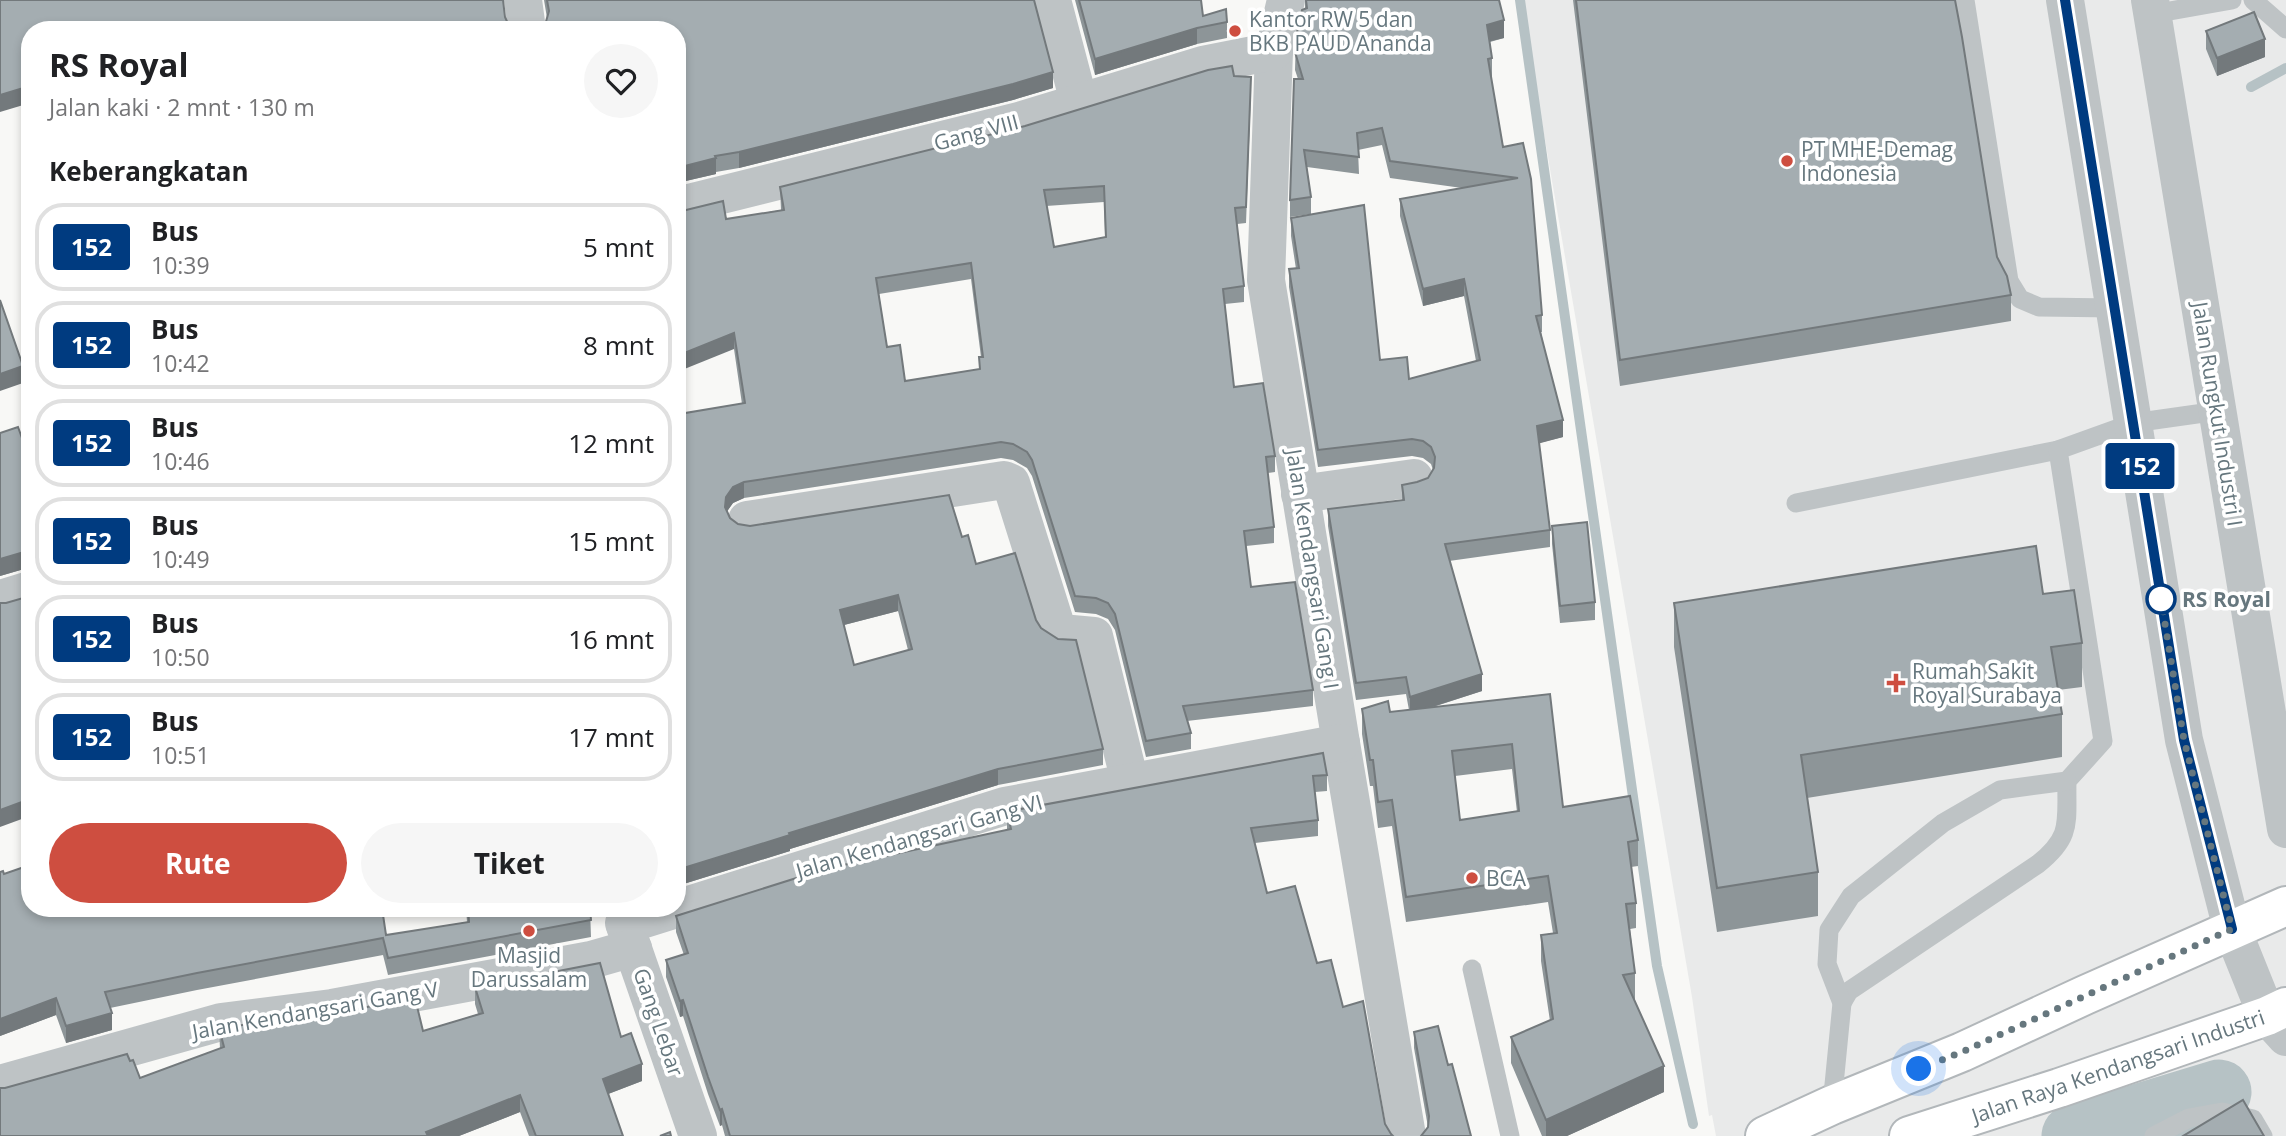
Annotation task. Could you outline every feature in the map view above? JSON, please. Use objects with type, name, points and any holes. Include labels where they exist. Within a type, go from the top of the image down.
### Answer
[{"type":"main road","points":[[1765,1136],[1832,1105],[1962,1052],[2286,906]]},
{"type":"main road","name":"Jalan Raya Kendangsari Industri","points":[[1909,1136],[2279,1020]]},
{"type":"street","points":[[523,0],[526,21]]},
{"type":"street","points":[[1052,0],[1079,102]]},
{"type":"street","name":"Jalan Kendangsari Gang I","points":[[1286,0],[1273,51],[1266,279],[1407,1136]]},
{"type":"street","points":[[2065,0],[2184,740],[2232,929],[2279,1020]]},
{"type":"street","name":"Jalan Rungkut Industri I","points":[[2151,7],[2286,829]]},
{"type":"street","name":"Gang VIII","points":[[686,204],[1019,121],[1203,65],[1273,51]]},
{"type":"street","points":[[1300,494],[1414,478]]},
{"type":"street","points":[[747,520],[1004,480],[1011,483],[1057,629],[1062,633],[1094,636],[1130,782]]},
{"type":"street","points":[[0,599],[21,593]]},
{"type":"street","name":"Jalan Kendangsari Gang VI","points":[[686,908],[1005,806],[1341,743]]},
{"type":"street","name":"Jalan Kendangsari Gang VI","points":[[626,927],[657,917]]},
{"type":"street","name":"Jalan Kendangsari Gang V","points":[[0,1084],[222,1022],[332,1008],[591,960],[626,927]]},
{"type":"street","name":"Gang Lebar","points":[[626,927],[698,1136]]},
{"type":"lane","points":[[1965,0],[2009,281],[2020,299],[2039,307],[2115,308]]},
{"type":"lane","points":[[2151,7],[2232,0]]},
{"type":"lane","points":[[2253,0],[2286,29]]},
{"type":"lane","points":[[1796,502],[2058,450],[2133,423],[2218,411]]},
{"type":"lane","points":[[1842,1003],[1827,964],[1829,930],[1851,896],[1943,823],[2000,790],[2067,781],[2103,741],[2058,450]]},
{"type":"lane","points":[[1832,1105],[1842,1003],[1849,991],[2054,851],[2066,831],[2067,781]]},
{"type":"lane","points":[[1472,969],[1510,1136]]},
{"type":"lane","points":[[2154,1136],[2189,1118],[2222,1112],[2253,1119],[2263,1136]]},
{"type":"shaded area","points":[[1521,0],[2286,0],[2286,1136],[1716,1136],[1712,1115],[1709,1116],[1692,997]]},
{"type":"building","points":[[0,0],[503,0],[507,21],[21,21],[21,89],[0,95]]},
{"type":"building","points":[[547,0],[1034,0],[1053,72],[715,156],[716,158],[686,166],[686,21],[546,21],[549,11]]},
{"type":"building","points":[[1079,0],[1201,0],[1203,16],[1226,9],[1227,22],[1197,28],[1095,59]]},
{"type":"building","points":[[1306,0],[1499,0],[1504,20],[1487,25],[1492,58],[1488,59],[1503,147],[1523,143],[1531,179],[1542,315],[1536,316],[1563,420],[1537,426],[1550,530],[1445,544],[1482,674],[1410,697],[1406,677],[1356,683],[1328,509],[1404,500],[1402,485],[1428,478],[1434,468],[1435,457],[1431,447],[1423,441],[1412,439],[1318,450],[1289,269],[1299,268],[1291,218],[1364,205],[1380,360],[1407,357],[1409,379],[1480,360],[1464,279],[1423,289],[1400,199],[1518,178],[1390,161],[1382,128],[1357,133],[1359,157],[1304,150],[1311,197],[1290,200],[1294,79],[1303,79],[1295,52],[1296,37],[1302,10],[1307,8]]},
{"type":"building","name":"PT MHE-Demag Indonesia","points":[[1576,0],[1955,0],[1997,257],[2007,276],[2011,295],[1620,360]]},
{"type":"building","points":[[2254,12],[2265,39],[2217,58],[2206,31]]},
{"type":"building","points":[[1232,66],[1234,76],[1251,77],[1246,207],[1235,208],[1244,286],[1223,289],[1234,387],[1263,383],[1275,456],[1266,457],[1274,527],[1244,531],[1251,587],[1295,582],[1313,690],[1183,706],[1191,733],[1146,741],[1115,614],[1108,603],[1096,598],[1075,596],[1032,460],[1027,452],[1013,444],[1001,442],[744,482],[733,487],[726,497],[725,507],[730,518],[738,524],[750,526],[949,495],[962,537],[968,535],[976,564],[1015,553],[1036,620],[1041,628],[1058,639],[1076,640],[1103,749],[998,769],[686,867],[686,413],[745,403],[734,333],[686,352],[686,210],[723,201],[726,219],[784,210],[780,187],[1025,126],[1208,70]],"holes":[[[1104,186],[1106,237],[1054,247],[1044,190]],[[971,263],[983,357],[979,357],[980,369],[905,381],[900,345],[887,347],[876,278]],[[898,595],[912,649],[854,665],[840,610]]]},
{"type":"building","points":[[0,300],[21,367],[0,374]]},
{"type":"building","points":[[18,427],[21,435],[21,553],[0,559],[0,433]]},
{"type":"building","points":[[1587,522],[1595,602],[1560,606],[1552,526]]},
{"type":"building","points":[[2036,546],[2043,594],[2074,590],[2082,643],[2051,647],[2062,714],[1801,755],[1818,872],[1717,888],[1674,603]]},
{"type":"building","points":[[21,599],[21,802],[0,810],[0,603]]},
{"type":"building","points":[[1550,694],[1563,807],[1630,796],[1638,840],[1628,842],[1636,903],[1626,904],[1635,973],[1623,975],[1664,1066],[1546,1120],[1511,1037],[1553,1019],[1541,935],[1557,933],[1548,876],[1406,897],[1392,800],[1378,802],[1373,760],[1370,760],[1362,709],[1388,701],[1390,712]],"holes":[[[1512,744],[1519,811],[1460,820],[1452,751]]]},
{"type":"building","points":[[1323,753],[1327,775],[1313,776],[1318,820],[1251,828],[1267,893],[1295,886],[1317,963],[1331,960],[1343,1007],[1363,1001],[1385,1124],[1393,1136],[730,1136],[683,1000],[680,1001],[666,960],[688,953],[676,917],[686,917],[686,913],[825,869],[1011,829],[1007,812]]},
{"type":"building","points":[[21,868],[21,917],[383,917],[386,935],[469,922],[469,917],[591,917],[591,920],[388,958],[383,938],[197,973],[105,992],[112,1013],[66,1026],[56,998],[0,1019],[0,872],[3,871],[4,874]]},
{"type":"building","points":[[600,963],[621,1037],[631,1033],[642,1064],[603,1079],[623,1136],[536,1136],[520,1095],[426,1132],[428,1136],[0,1136],[0,1088],[127,1054],[130,1061],[133,1060],[140,1078],[224,1047],[219,1028],[335,1013],[415,998],[423,1031],[483,1013],[475,987]]},
{"type":"building","points":[[1438,1026],[1448,1065],[1452,1064],[1471,1136],[1421,1136],[1428,1127],[1429,1116],[1414,1032]]},
{"type":"building","points":[[2243,1100],[2264,1136],[2183,1136]]},
{"type":"waterway","points":[[1520,0],[1657,966],[1693,1124]]},
{"type":"waterway","points":[[2251,87],[2286,68]]},
{"type":"waterway","points":[[2074,1136],[2219,1092]]},
{"type":"bus line","name":"152","points":[[2065,0],[2184,740],[2232,929]]},
{"type":"place","name":"Kantor RW 5 dan BKB PAUD Ananda","points":[[1235,31]]},
{"type":"place","name":"PT MHE-Demag Indonesia","points":[[1787,161]]},
{"type":"place","name":"RS Royal","points":[[2161,599]]},
{"type":"place","name":"Rumah Sakit Royal Surabaya","points":[[1896,683]]},
{"type":"place","name":"BCA","points":[[1472,878]]},
{"type":"place","name":"Masjid Darussalam","points":[[529,931]]},
{"type":"route","points":[[1919,1069],[2232,929],[2184,740],[2161,599]]}]
